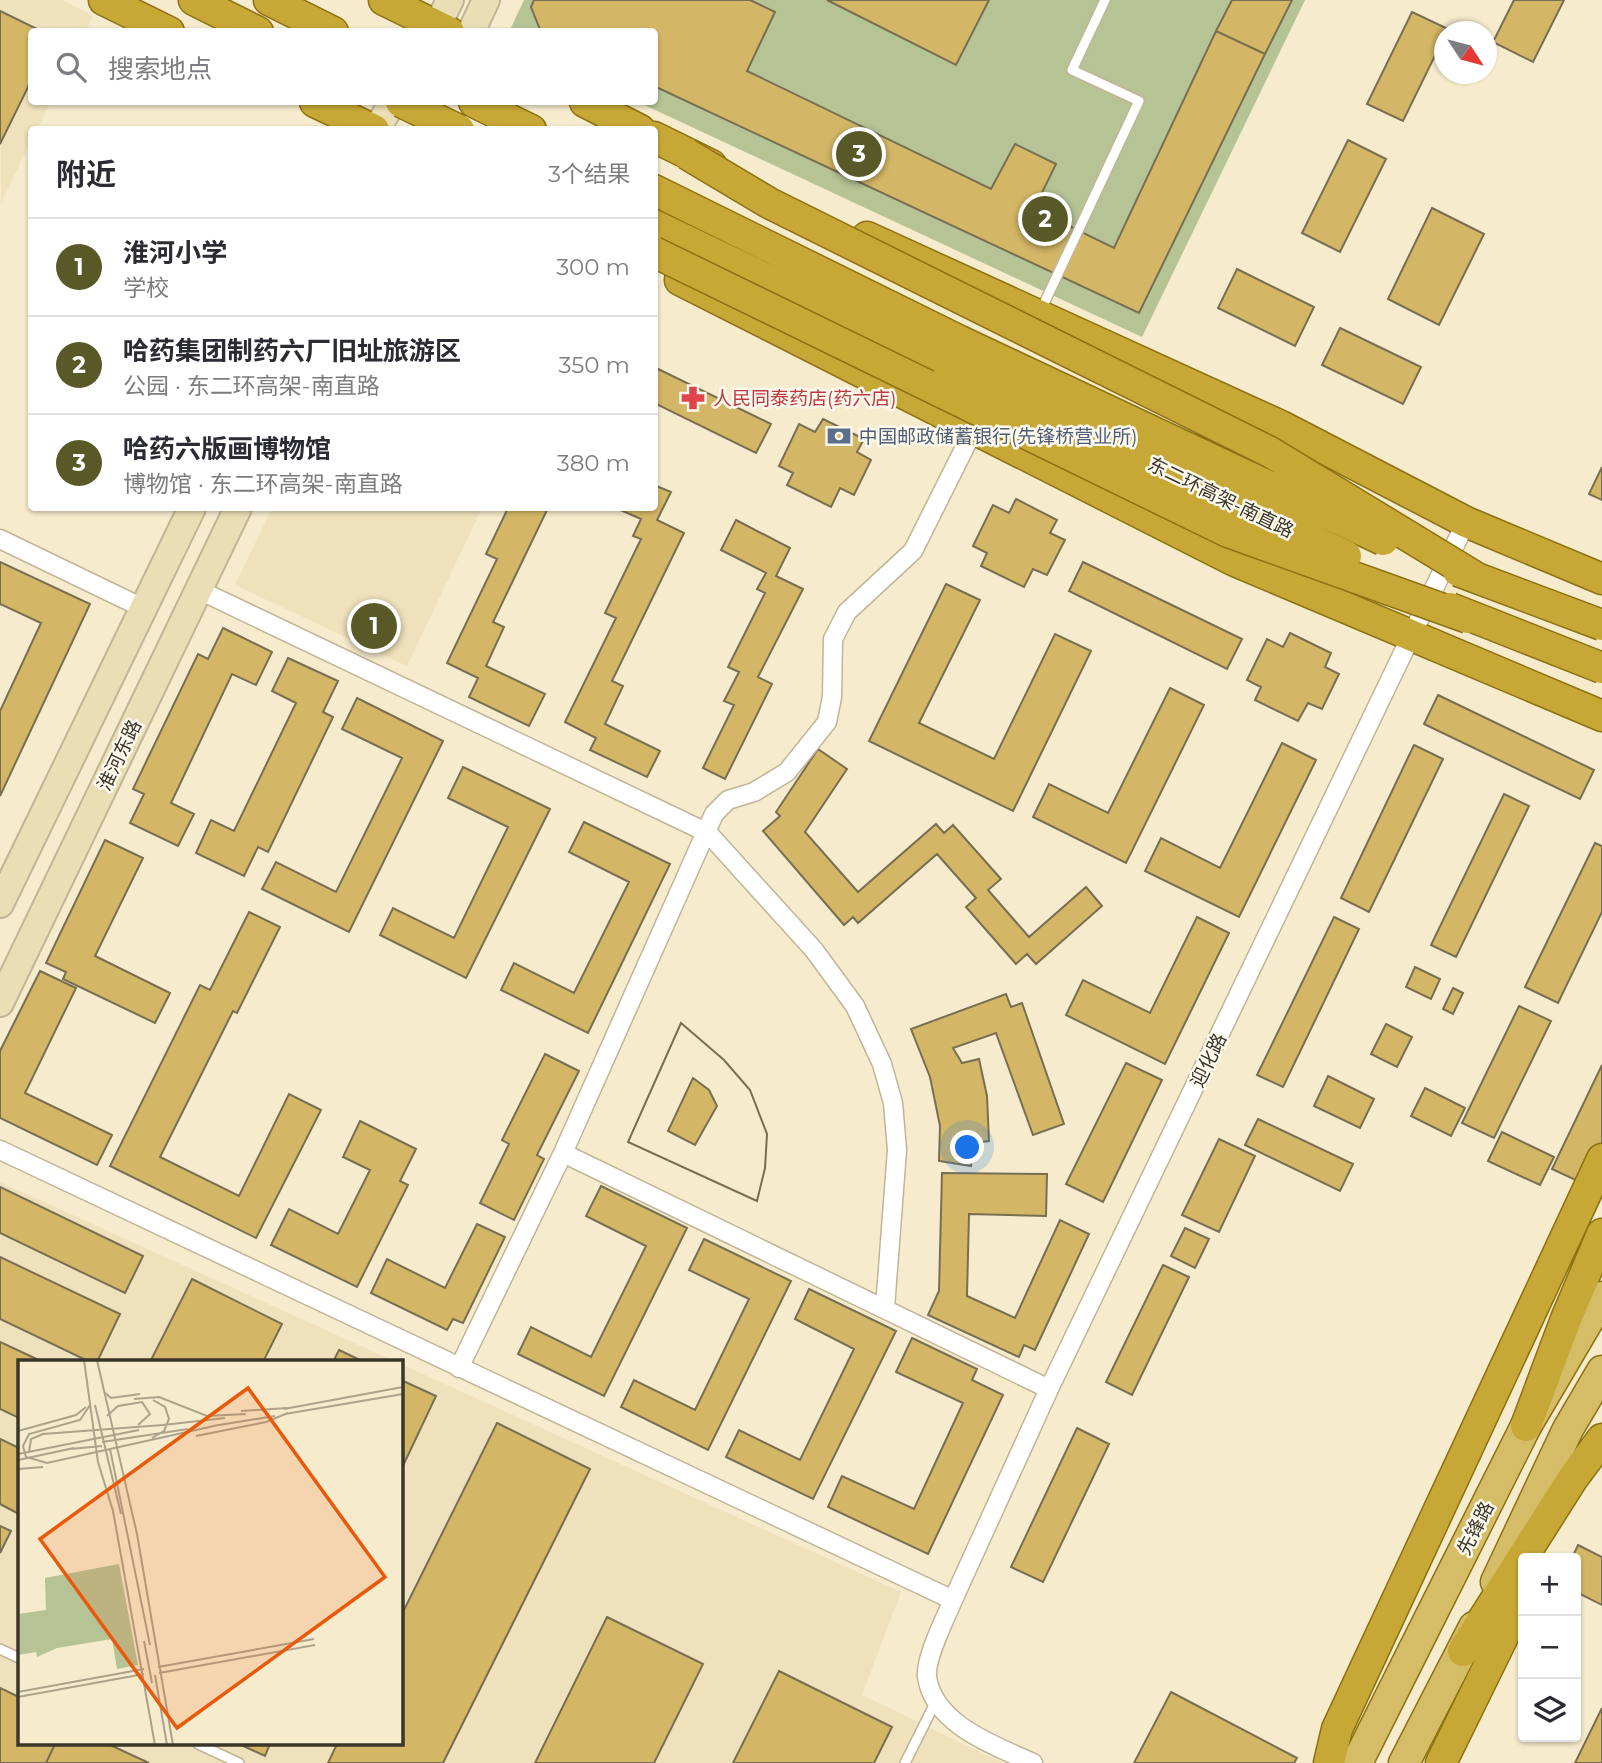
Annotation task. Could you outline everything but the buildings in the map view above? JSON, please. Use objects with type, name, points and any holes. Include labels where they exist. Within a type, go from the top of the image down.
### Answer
[{"type":"highway","points":[[104,0],[161,28]]},
{"type":"highway","points":[[194,0],[250,28]]},
{"type":"highway","points":[[269,0],[325,28]]},
{"type":"highway","points":[[384,0],[442,22]]},
{"type":"highway","points":[[321,105],[366,126]]},
{"type":"highway","points":[[407,105],[450,126]]},
{"type":"highway","points":[[480,105],[523,126]]},
{"type":"highway","points":[[591,105],[631,126]]},
{"type":"highway","points":[[658,139],[1281,426],[1466,522],[1602,579]]},
{"type":"highway","points":[[687,154],[769,203],[1270,453],[1477,578]]},
{"type":"highway","name":"东二环高架-南直路","points":[[658,192],[985,353],[1371,535],[1602,625]]},
{"type":"highway","name":"东二环高架-南直路","points":[[658,227],[1468,618],[1602,668]]},
{"type":"highway","points":[[658,254],[1228,532],[1468,618]]},
{"type":"highway","points":[[658,270],[1235,561],[1602,716]]},
{"type":"highway","points":[[1425,639],[1524,671],[1602,703]]},
{"type":"highway","points":[[1329,1763],[1337,1729],[1602,1159]]},
{"type":"highway","points":[[1526,1426],[1566,1319],[1602,1234]]},
{"type":"highway","points":[[1463,1651],[1573,1478],[1602,1439]]},
{"type":"highway","points":[[1545,1553],[1602,1439]]},
{"type":"highway","points":[[1441,1763],[1518,1606]]},
{"type":"main road","points":[[473,28],[486,0]]},
{"type":"main road","points":[[378,126],[391,105]]},
{"type":"main road","points":[[421,126],[432,105]]},
{"type":"main road","points":[[0,904],[191,511]]},
{"type":"main road","name":"淮河东路","points":[[0,1003],[237,511]]},
{"type":"main road","name":"先锋路","points":[[1357,1763],[1526,1426],[1602,1297]]},
{"type":"main road","points":[[1404,1763],[1463,1651],[1568,1429],[1602,1371]]},
{"type":"street","points":[[459,1368],[563,1153],[708,834],[714,814],[728,800],[754,792],[787,772],[827,722],[832,697],[833,639],[847,612],[913,551],[973,431]]},
{"type":"street","name":"迎化路","points":[[936,1700],[927,1676],[953,1600],[1049,1389],[1425,639],[1466,522]]},
{"type":"street","points":[[0,538],[143,608]]},
{"type":"street","points":[[199,590],[708,834],[814,950],[855,1006],[882,1064],[893,1102],[897,1150],[885,1308]]},
{"type":"street","points":[[0,1150],[953,1600]]},
{"type":"street","points":[[563,1153],[1049,1389]]},
{"type":"street","points":[[936,1700],[946,1713],[982,1740],[1033,1763]]},
{"type":"lane","points":[[1038,315],[1139,102],[1072,69],[1105,0]]},
{"type":"lane","points":[[0,1649],[18,1658]]},
{"type":"lane","points":[[905,1763],[936,1700]]},
{"type":"lane","points":[[202,1746],[239,1763]]},
{"type":"shaded area","points":[[0,0],[62,0],[93,16],[87,28],[28,28],[28,105],[49,105],[39,126],[28,126],[28,147],[1,203]]},
{"type":"shaded area","points":[[271,511],[481,511],[407,666],[235,585]]},
{"type":"shaded area","points":[[0,1182],[392,1360],[18,1360],[18,1746],[402,1746],[402,1364],[901,1592],[862,1695],[1003,1763],[0,1763]]},
{"type":"green space","points":[[524,0],[1305,0],[1142,337],[644,105],[658,105],[658,28],[511,28]]},
{"type":"place","name":"哈药六版画博物馆","points":[[859,154]]},
{"type":"place","name":"哈药集团制药六厂旧址旅游区","points":[[1045,219]]},
{"type":"place","name":"人民同泰药店(药六店)","points":[[693,398]]},
{"type":"place","name":"中国邮政储蓄银行(先锋桥营业所)","points":[[839,436]]},
{"type":"place","name":"淮河小学","points":[[374,626]]}]
